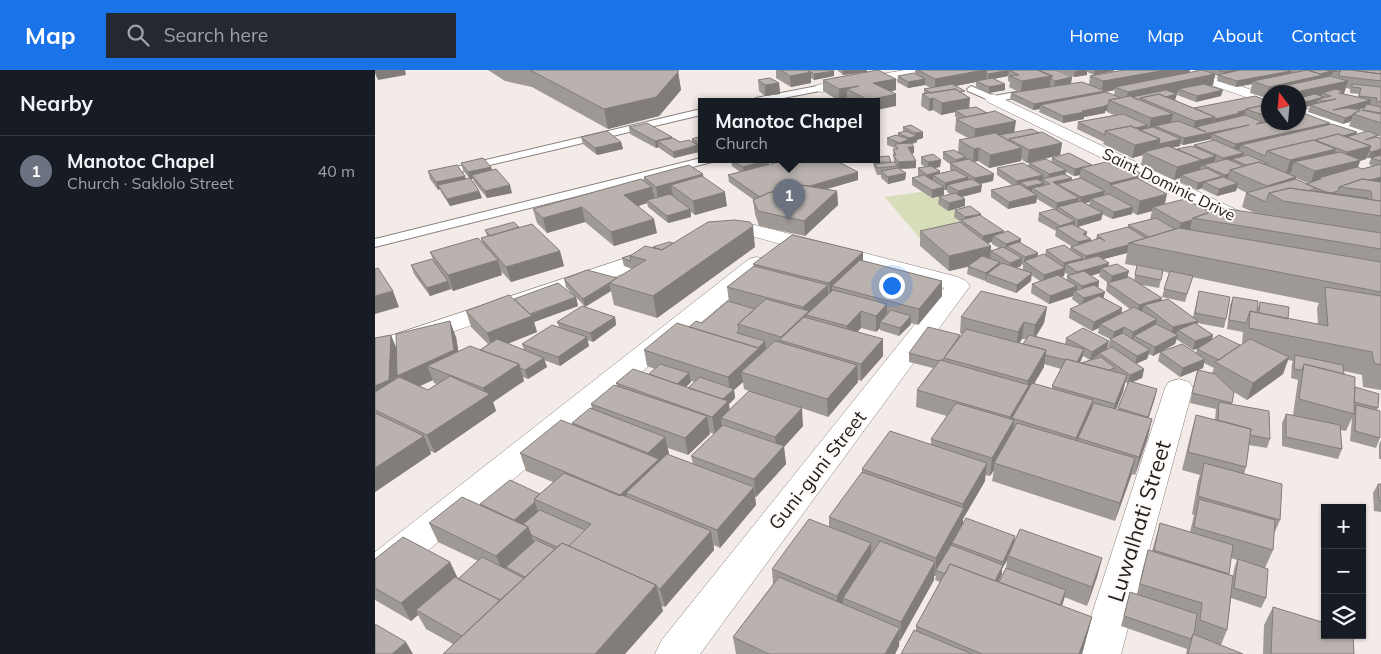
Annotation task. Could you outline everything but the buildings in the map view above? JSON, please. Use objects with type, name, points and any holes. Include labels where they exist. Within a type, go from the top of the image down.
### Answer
[{"type":"street","points":[[822,88],[931,70]]},
{"type":"street","points":[[1182,70],[1261,98]]},
{"type":"street","name":"Saint Dominic Drive","points":[[993,99],[1252,224],[1274,232]]},
{"type":"street","points":[[1306,113],[1381,140]]},
{"type":"street","points":[[375,350],[697,241],[736,231],[755,231],[787,239]]},
{"type":"street","points":[[375,572],[787,239]]},
{"type":"street","name":"Guni-guni Street","points":[[675,654],[958,286],[955,283],[787,239]]},
{"type":"street","name":"Luwalhati Street","points":[[1100,654],[1179,388]]},
{"type":"lane","points":[[771,98],[822,88]]},
{"type":"lane","points":[[971,89],[993,99],[1044,90]]},
{"type":"lane","points":[[439,174],[698,114]]},
{"type":"lane","points":[[1129,164],[1148,159]]},
{"type":"lane","points":[[375,243],[698,162]]},
{"type":"green space","points":[[934,190],[977,232],[923,242],[885,197]]},
{"type":"place","name":"Manotoc Chapel","points":[[789,220]]}]
